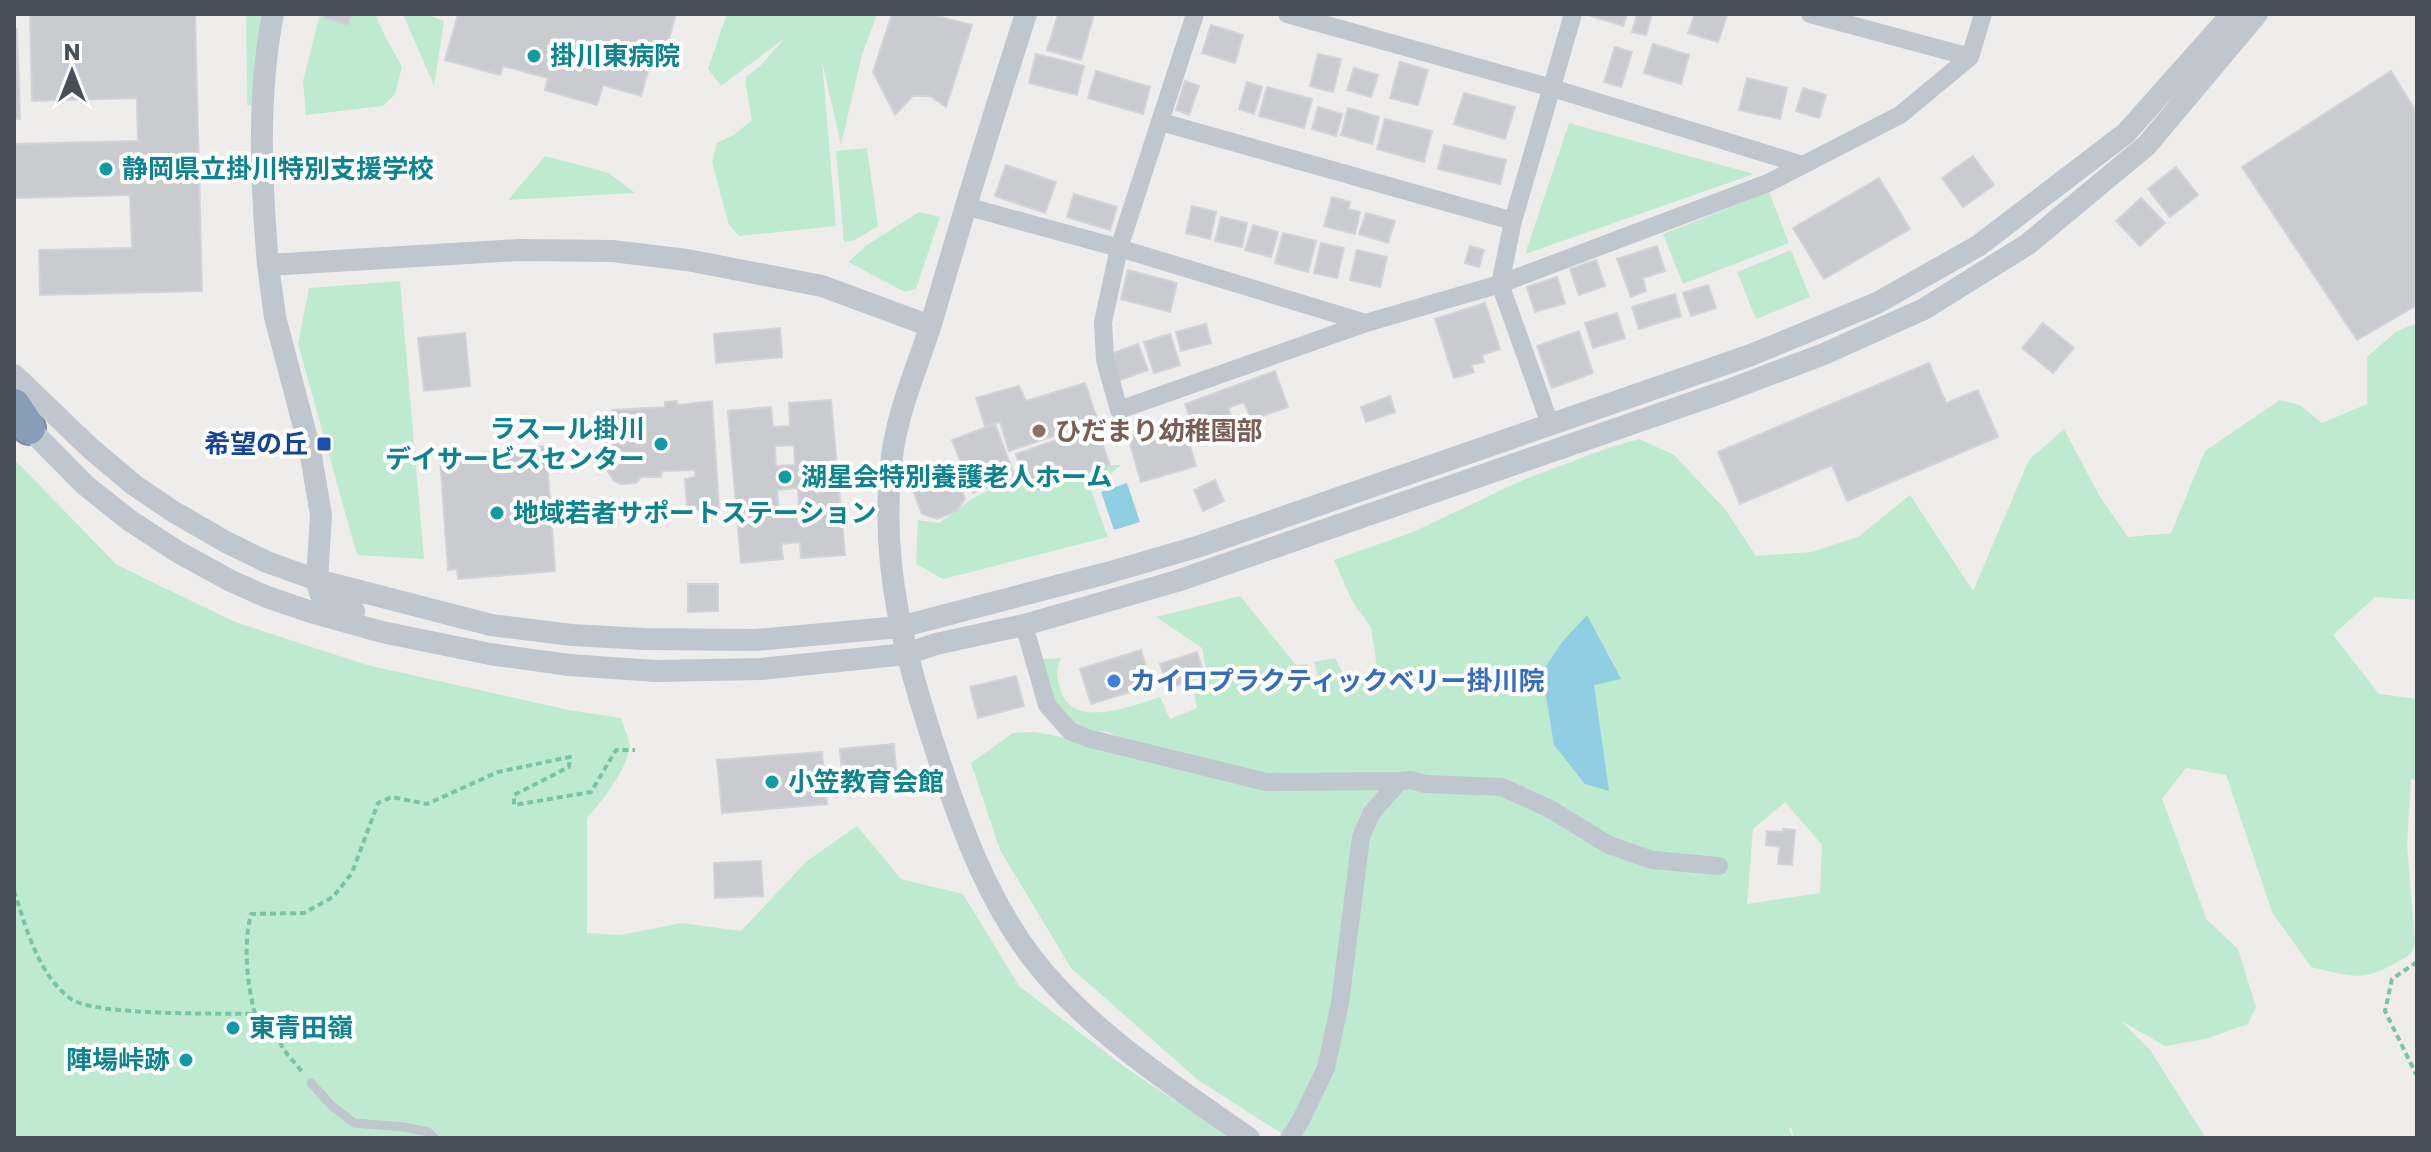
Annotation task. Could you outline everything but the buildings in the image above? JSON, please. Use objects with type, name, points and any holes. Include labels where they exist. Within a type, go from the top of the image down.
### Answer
[{"type":"street","points":[[273,14],[261,122],[262,200],[275,317],[310,450],[321,515],[317,580],[320,593],[328,602],[339,606],[440,632],[524,659]]},
{"type":"street","points":[[1026,14],[930,326],[910,379],[893,452],[887,508],[892,582],[900,627],[924,715],[975,861],[1004,918],[1034,961],[1070,1000],[1116,1041],[1249,1138]]},
{"type":"street","points":[[1195,14],[1119,248],[1103,322],[1105,360],[1119,410],[1366,323],[1500,284],[1768,183],[1900,115],[1970,57],[1983,14]]},
{"type":"street","points":[[1287,14],[1552,88],[1803,165]]},
{"type":"street","points":[[1550,424],[1500,284],[1513,221],[1573,14]]},
{"type":"street","points":[[1810,14],[1970,57]]},
{"type":"street","points":[[14,375],[134,485],[226,542],[267,562],[317,580],[491,625],[572,635],[756,640],[900,627],[1200,546],[1751,355],[1877,303],[1978,246],[2126,133],[2232,14]]},
{"type":"street","points":[[19,415],[85,485],[129,520],[178,552],[267,597],[382,632],[441,646],[524,659],[671,671],[761,669],[906,654],[936,644],[1024,625],[1177,581],[1711,396],[1824,354],[1924,309],[2028,244],[2147,145],[2257,14]]},
{"type":"street","points":[[1161,122],[1513,221]]},
{"type":"street","points":[[965,206],[1119,248],[1366,323]]},
{"type":"street","points":[[268,265],[520,250],[612,251],[687,260],[822,286],[930,326]]},
{"type":"street","points":[[267,597],[298,594],[309,589],[317,580]]},
{"type":"street","points":[[1024,625],[1047,705],[1070,731],[1087,738],[1266,782],[1411,780],[1425,784],[1502,787],[1550,809],[1609,845],[1652,860],[1719,866]]},
{"type":"street","points":[[1289,1138],[1326,1068],[1340,1003],[1361,837],[1372,812],[1400,781]]},
{"type":"lane","points":[[311,1083],[332,1106],[354,1123],[404,1127],[428,1132],[434,1138]]},
{"type":"path","points":[[255,1014],[248,960],[247,928],[251,914],[304,913],[333,897],[352,873],[378,803],[392,797],[427,804],[498,772],[570,757],[569,767],[514,795],[514,805],[591,792],[616,750],[635,750]]},
{"type":"path","points":[[14,891],[29,935],[48,974],[72,1000],[100,1008],[255,1014],[272,1023],[283,1049],[311,1083]]},
{"type":"path","points":[[2417,962],[2392,979],[2385,1011],[2417,1076]]},
{"type":"green space","points":[[246,14],[275,14],[257,106],[247,105]]},
{"type":"green space","points":[[320,14],[375,14],[402,67],[395,94],[383,106],[306,115],[303,81]]},
{"type":"green space","points":[[403,14],[426,14],[444,21],[434,86]]},
{"type":"green space","points":[[727,14],[877,14],[862,55],[841,145],[822,61],[836,226],[739,236],[729,225],[712,162],[717,143],[752,120],[746,77],[785,38],[721,86],[708,69]]},
{"type":"green space","points":[[1569,123],[1754,174],[1525,254]]},
{"type":"green space","points":[[867,148],[878,226],[855,240],[844,242],[836,151]]},
{"type":"green space","points":[[545,156],[609,173],[635,193],[508,200]]},
{"type":"green space","points":[[1769,192],[1789,243],[1683,284],[1663,234]]},
{"type":"green space","points":[[919,212],[940,217],[916,289],[905,292],[848,262],[867,245]]},
{"type":"green space","points":[[1791,250],[1810,297],[1756,319],[1737,272]]},
{"type":"green space","points":[[400,281],[424,559],[357,555],[298,344],[309,288]]},
{"type":"green space","points":[[2417,323],[2417,600],[2375,597],[2333,635],[2379,694],[2417,699],[2417,780],[2411,779],[2407,845],[2415,942],[2411,954],[2372,974],[2352,976],[2311,967],[2272,912],[2226,775],[2186,768],[2162,799],[2207,920],[2238,949],[2256,1007],[2248,1024],[2205,1039],[2165,1046],[2121,1021],[2150,1050],[2206,1138],[1794,1138],[1791,1127],[1793,1138],[1289,1138],[1198,1080],[1071,968],[1000,850],[971,763],[1013,733],[1035,732],[1170,758],[1107,732],[1080,729],[1058,717],[1041,659],[1061,658],[1057,673],[1060,688],[1066,701],[1076,709],[1103,712],[1160,697],[1170,719],[1197,708],[1193,687],[1208,681],[1202,648],[1156,617],[1240,596],[1296,665],[1308,664],[1322,693],[1314,662],[1335,658],[1351,688],[1378,674],[1371,627],[1352,601],[1334,560],[1413,532],[1523,480],[1605,449],[1639,439],[1674,455],[1725,509],[1756,556],[1811,552],[1858,537],[1910,495],[1973,591],[2029,460],[2064,429],[2100,497],[2128,537],[2171,533],[2205,451],[2280,400],[2300,405],[2322,423],[2367,404],[2367,357],[2397,331]],"holes":[[[1785,802],[1822,845],[1820,893],[1747,904],[1753,829]]]},
{"type":"green space","points":[[14,459],[117,565],[235,622],[367,665],[569,710],[621,718],[629,741],[627,757],[612,786],[587,818],[587,933],[620,935],[682,923],[741,931],[807,861],[857,826],[901,879],[963,894],[1019,986],[1126,1068],[1231,1138],[14,1138]]},
{"type":"green space","points":[[1110,465],[1121,465],[1091,490],[1108,537],[943,579],[916,564],[918,520],[939,523],[973,498],[1020,475],[1029,493]]},
{"type":"water","points":[[1127,483],[1140,522],[1114,530],[1101,492]]},
{"type":"water","points":[[1587,615],[1621,679],[1594,685],[1609,791],[1585,784],[1554,745],[1542,672],[1563,641]]},
{"type":"place","name":"掛川東病院","points":[[534,56]]},
{"type":"place","name":"静岡県立掛川特別支援学校","points":[[106,169]]},
{"type":"place","name":"ひだまり幼稚園部","points":[[1039,431]]},
{"type":"place","name":"希望の丘","points":[[324,444]]},
{"type":"place","name":"ラスール掛川 デイサービスセンター","points":[[661,444]]},
{"type":"place","name":"湖星会特別養護老人ホーム","points":[[785,477]]},
{"type":"place","name":"地域若者サポートステーション","points":[[497,513]]},
{"type":"place","name":"カイロプラクティックベリー掛川院","points":[[1114,681]]},
{"type":"place","name":"小笠教育会館","points":[[772,782]]},
{"type":"place","name":"東青田嶺","points":[[233,1028]]},
{"type":"place","name":"陣場峠跡","points":[[186,1060]]}]
